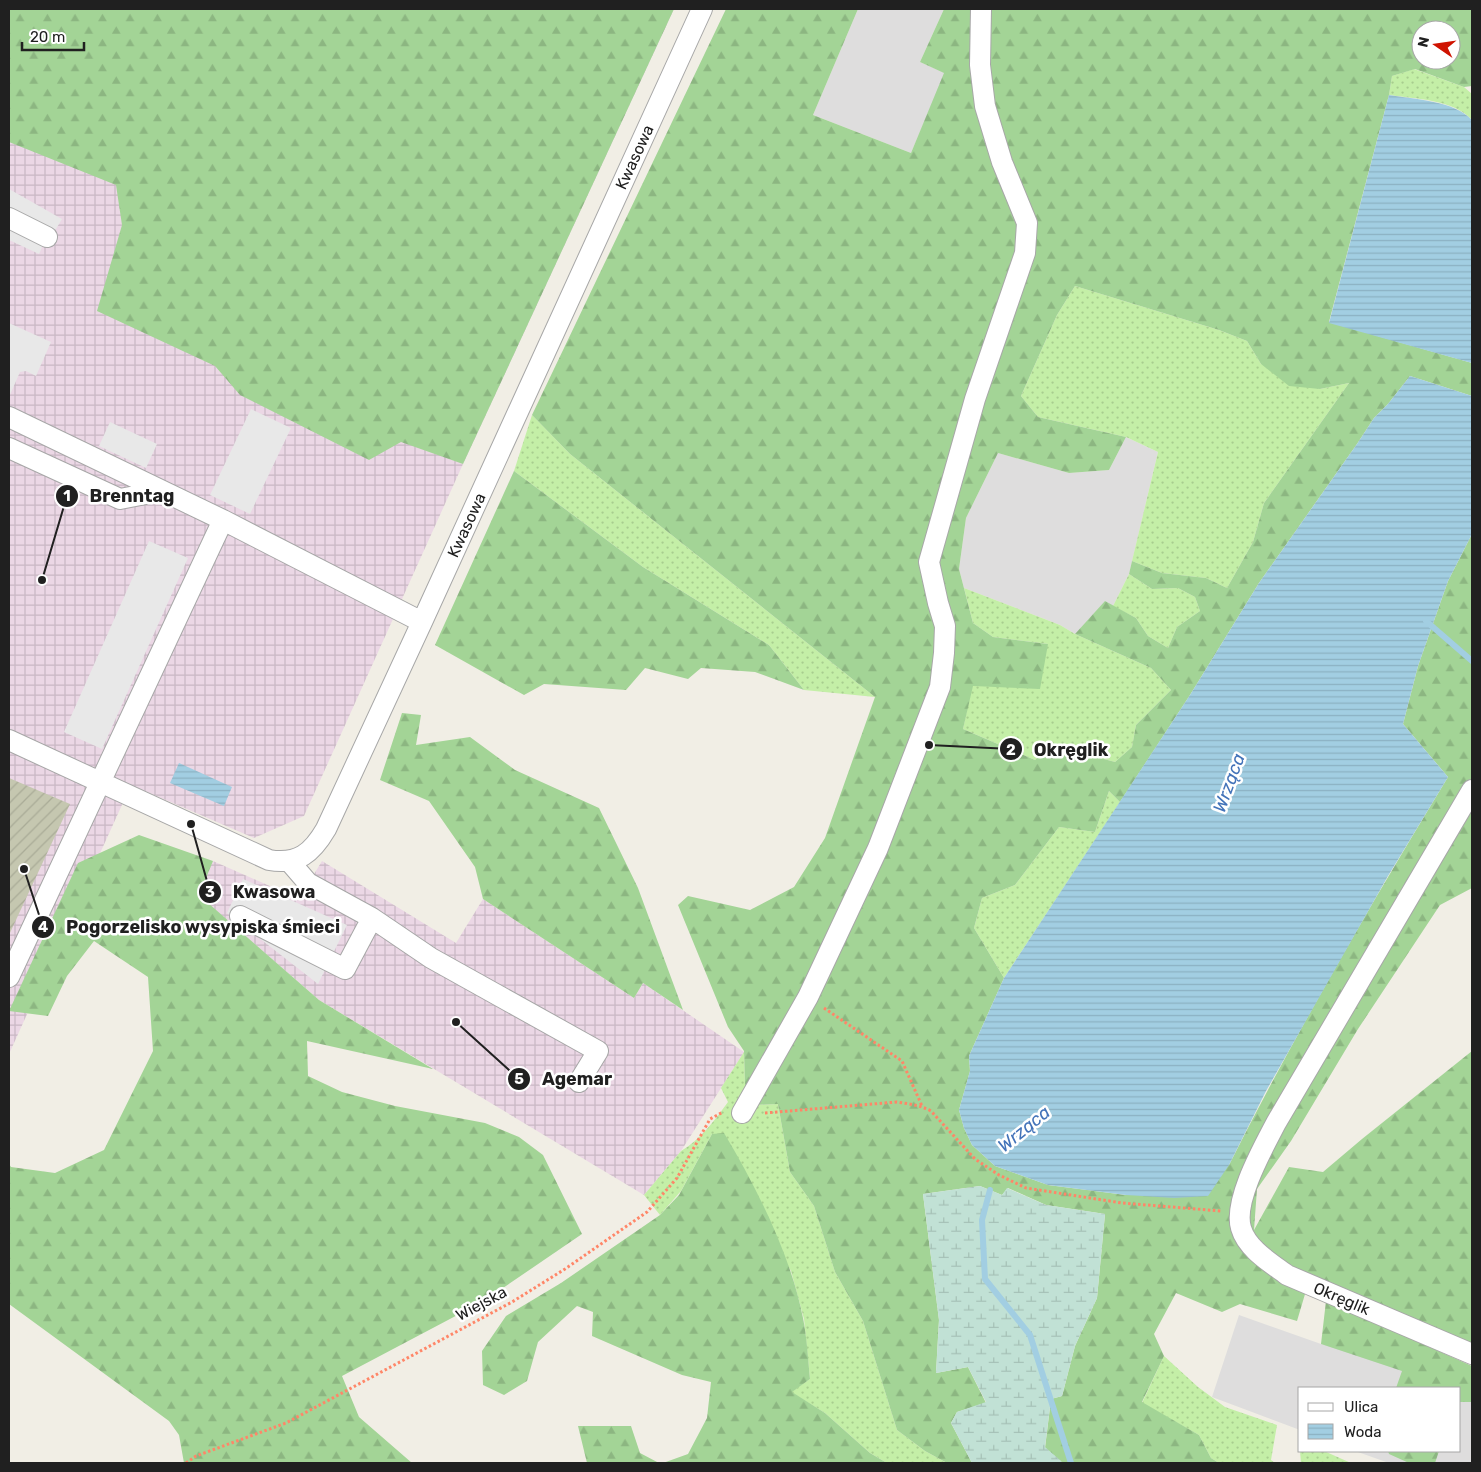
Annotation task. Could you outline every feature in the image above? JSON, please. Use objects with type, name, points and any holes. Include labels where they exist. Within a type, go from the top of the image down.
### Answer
[{"type":"street","name":"Kwasowa","points":[[289,862],[300,858],[314,847],[323,834],[702,9]]},
{"type":"street","points":[[742,1113],[808,997],[878,848],[940,687],[946,626],[938,603],[929,562],[975,399],[1025,253],[1027,224],[1002,162],[985,106],[980,65],[981,9]]},
{"type":"street","points":[[9,218],[47,237]]},
{"type":"street","points":[[9,417],[223,520],[422,622]]},
{"type":"street","points":[[9,448],[120,499],[161,491]]},
{"type":"street","points":[[11,966],[101,782],[223,520]]},
{"type":"street","points":[[9,740],[259,856],[278,862],[289,862],[308,883],[372,918],[431,958],[598,1051],[579,1082]]},
{"type":"street","points":[[1240,1213],[1247,1184],[1276,1123],[1472,790]]},
{"type":"street","points":[[240,916],[345,969],[372,918]]},
{"type":"street","name":"Okręglik","points":[[1240,1213],[1242,1229],[1250,1242],[1260,1254],[1287,1275],[1472,1354]]},
{"type":"path","points":[[808,997],[902,1061],[923,1107],[931,1112],[975,1159],[999,1175],[1026,1188],[1122,1202],[1240,1213]]},
{"type":"path","name":"Wiejska","points":[[186,1463],[196,1456],[286,1423],[512,1302],[565,1269],[647,1212],[677,1178],[710,1119],[722,1112],[742,1113],[897,1102],[923,1107]]},
{"type":"shaded area","points":[[9,9],[674,9],[463,464],[304,816],[254,838],[131,785],[9,1054]]},
{"type":"shaded area","points":[[858,9],[944,9],[920,62],[945,73],[911,153],[813,115]]},
{"type":"shaded area","points":[[9,189],[62,219],[53,234],[9,208]]},
{"type":"shaded area","points":[[9,224],[45,241],[39,254],[9,240]]},
{"type":"shaded area","points":[[9,323],[51,342],[36,376],[26,371],[20,372],[9,397]]},
{"type":"shaded area","points":[[251,409],[291,428],[250,514],[210,495]]},
{"type":"shaded area","points":[[110,422],[157,444],[146,468],[99,446]]},
{"type":"shaded area","points":[[1126,437],[1158,452],[1129,574],[1113,606],[1105,602],[1075,634],[1060,625],[964,588],[959,569],[966,518],[998,453],[1069,473],[1109,470]]},
{"type":"shaded area","points":[[149,541],[188,558],[102,749],[64,732]]},
{"type":"shaded area","points":[[9,778],[70,804],[9,935]]},
{"type":"shaded area","points":[[213,861],[299,899],[322,861],[456,943],[483,899],[634,998],[643,983],[744,1052],[681,1151],[644,1195],[319,1000],[198,895]]},
{"type":"shaded area","points":[[243,879],[347,925],[318,984],[227,913]]},
{"type":"shaded area","points":[[1239,1315],[1321,1344],[1472,1376],[1472,1463],[1389,1463],[1358,1452],[1461,1452],[1461,1387],[1298,1387],[1298,1429],[1212,1397]]},
{"type":"green space","points":[[9,9],[674,9],[463,464],[401,442],[369,460],[240,395],[215,366],[97,311],[122,225],[116,185],[9,142]]},
{"type":"green space","points":[[726,9],[858,9],[813,115],[911,153],[944,73],[920,62],[944,9],[1472,9],[1472,86],[1464,87],[1418,70],[1461,70],[1461,20],[1411,20],[1412,70],[1392,76],[1389,95],[1329,322],[1472,363],[1472,396],[1410,376],[1388,404],[1374,418],[1259,583],[1190,695],[1120,802],[1109,791],[1095,832],[1059,827],[1015,885],[982,898],[974,928],[1004,978],[969,1056],[970,1071],[959,1110],[964,1128],[972,1145],[995,1166],[1048,1185],[1126,1195],[1229,1165],[1254,1115],[1335,969],[1448,777],[1403,724],[1418,666],[1448,581],[1472,534],[1472,888],[1440,905],[1358,1029],[1291,1141],[1257,1189],[1254,1230],[1289,1167],[1323,1172],[1472,1051],[1472,1345],[1311,1274],[1297,1321],[1240,1304],[1222,1312],[1176,1293],[1154,1334],[1164,1356],[1142,1402],[1199,1435],[1211,1458],[1219,1463],[1063,1463],[1045,1448],[1051,1399],[1062,1396],[1075,1346],[1097,1298],[1105,1214],[1046,1205],[1008,1188],[1002,1195],[980,1186],[923,1194],[939,1320],[936,1373],[968,1367],[986,1403],[957,1412],[951,1423],[972,1463],[947,1463],[925,1451],[897,1430],[863,1321],[835,1272],[814,1206],[790,1172],[778,1104],[754,1105],[745,1085],[744,1051],[728,1027],[678,905],[688,896],[750,910],[794,887],[825,838],[875,697],[570,454],[532,415]],"holes":[[[1075,286],[1219,330],[1247,341],[1261,364],[1289,386],[1320,389],[1349,383],[1264,503],[1253,542],[1227,588],[1206,578],[1162,573],[1132,561],[1129,574],[1152,589],[1178,588],[1195,597],[1200,611],[1177,627],[1168,648],[1148,636],[1136,618],[1105,601],[1075,634],[1151,668],[1171,690],[1136,725],[1132,747],[1115,762],[1052,745],[1035,760],[963,729],[973,686],[1040,689],[1048,644],[993,637],[973,623],[959,569],[966,518],[998,453],[1069,473],[1109,470],[1126,437],[1038,417],[1021,396],[1057,315]]]},
{"type":"green space","points":[[1417,70],[1464,87],[1472,94],[1472,120],[1464,113],[1444,104],[1389,95],[1392,76]]},
{"type":"green space","points":[[1075,286],[1219,330],[1247,341],[1261,364],[1320,389],[1349,383],[1264,503],[1253,542],[1227,588],[1206,578],[1162,573],[1132,561],[1158,452],[1126,437],[1038,417],[1021,396],[1057,315]]},
{"type":"green space","points":[[532,415],[570,454],[875,697],[804,690],[769,645],[643,567],[514,471]]},
{"type":"green space","points":[[514,471],[643,567],[769,645],[804,690],[755,672],[701,668],[688,679],[645,668],[626,690],[544,684],[524,695],[435,645]]},
{"type":"green space","points":[[1129,574],[1152,589],[1178,588],[1195,597],[1200,611],[1177,627],[1168,648],[1148,636],[1136,618],[1113,606]]},
{"type":"green space","points":[[964,588],[1060,625],[1075,634],[1151,668],[1171,690],[1136,725],[1132,747],[1115,762],[1052,745],[1035,760],[963,729],[972,686],[1048,644],[993,637],[973,623]]},
{"type":"green space","points":[[402,713],[421,715],[416,745],[470,737],[515,770],[599,808],[638,888],[683,1010],[643,983],[634,998],[483,899],[475,867],[429,801],[380,780]]},
{"type":"green space","points":[[1109,791],[1120,802],[1004,978],[974,928],[982,898],[1015,885],[1059,827],[1095,832]]},
{"type":"green space","points":[[139,835],[213,861],[199,895],[319,1000],[433,1069],[307,1041],[308,1076],[342,1092],[395,1106],[485,1123],[519,1137],[543,1155],[582,1234],[484,1301],[342,1376],[359,1417],[412,1463],[184,1463],[179,1435],[169,1421],[9,1304],[9,1164],[11,1167],[55,1173],[104,1150],[153,1051],[148,977],[94,941],[67,976],[48,1016],[9,1011],[78,863]]},
{"type":"green space","points":[[744,1052],[745,1085],[754,1105],[778,1104],[790,1172],[814,1206],[835,1272],[863,1321],[897,1430],[925,1451],[947,1463],[887,1463],[870,1453],[825,1413],[791,1392],[810,1379],[804,1319],[791,1271],[712,1134],[681,1191],[660,1215],[644,1195],[681,1151],[707,1129],[728,1102],[721,1088]]},
{"type":"green space","points":[[724,1133],[749,1176],[771,1223],[798,1295],[806,1333],[810,1379],[792,1392],[825,1413],[870,1453],[887,1463],[663,1463],[688,1454],[707,1418],[711,1382],[682,1375],[592,1336],[593,1312],[577,1306],[538,1342],[527,1381],[504,1395],[483,1385],[482,1351],[506,1316],[561,1283],[660,1215],[679,1195],[712,1134]]},
{"type":"green space","points":[[980,1186],[1002,1195],[1007,1188],[1046,1205],[1105,1214],[1097,1298],[1075,1346],[1062,1396],[1051,1399],[1045,1447],[1061,1463],[972,1463],[951,1423],[957,1412],[986,1402],[968,1367],[936,1373],[939,1320],[923,1194]]},
{"type":"green space","points":[[1326,1301],[1472,1366],[1472,1402],[1461,1402],[1461,1387],[1396,1387],[1402,1371],[1321,1344]]},
{"type":"green space","points":[[1164,1356],[1198,1387],[1225,1407],[1277,1425],[1271,1460],[1275,1463],[1219,1463],[1211,1458],[1199,1435],[1142,1403]]},
{"type":"green space","points":[[578,1426],[631,1426],[640,1453],[659,1463],[587,1463]]},
{"type":"green space","points":[[1300,1452],[1326,1452],[1351,1463],[1301,1463]]},
{"type":"green space","points":[[1388,1452],[1439,1452],[1435,1463],[1409,1463]]},
{"type":"water","points":[[1389,95],[1445,105],[1465,114],[1472,120],[1472,363],[1329,323]]},
{"type":"water","points":[[1410,376],[1472,396],[1472,534],[1448,581],[1418,666],[1403,724],[1448,777],[1388,876],[1266,1091],[1229,1165],[1208,1196],[1174,1198],[1126,1195],[1048,1185],[995,1166],[972,1145],[964,1128],[959,1110],[970,1071],[969,1056],[1004,978],[1190,695],[1259,583],[1374,418],[1388,404]]},
{"type":"water","points":[[179,763],[232,787],[224,806],[170,783]]},
{"type":"waterway","points":[[1426,621],[1472,661]]},
{"type":"waterway","name":"Wrząca","points":[[990,1190],[982,1220],[985,1279],[1030,1335],[1071,1463]]},
{"type":"place","name":"Brenntag","points":[[42,580]]},
{"type":"place","name":"Okręglik","points":[[929,745]]},
{"type":"place","name":"Kwasowa","points":[[191,824]]},
{"type":"place","name":"Pogorzelisko wysypiska śmieci","points":[[24,869]]},
{"type":"place","name":"Agemar","points":[[456,1022]]}]
